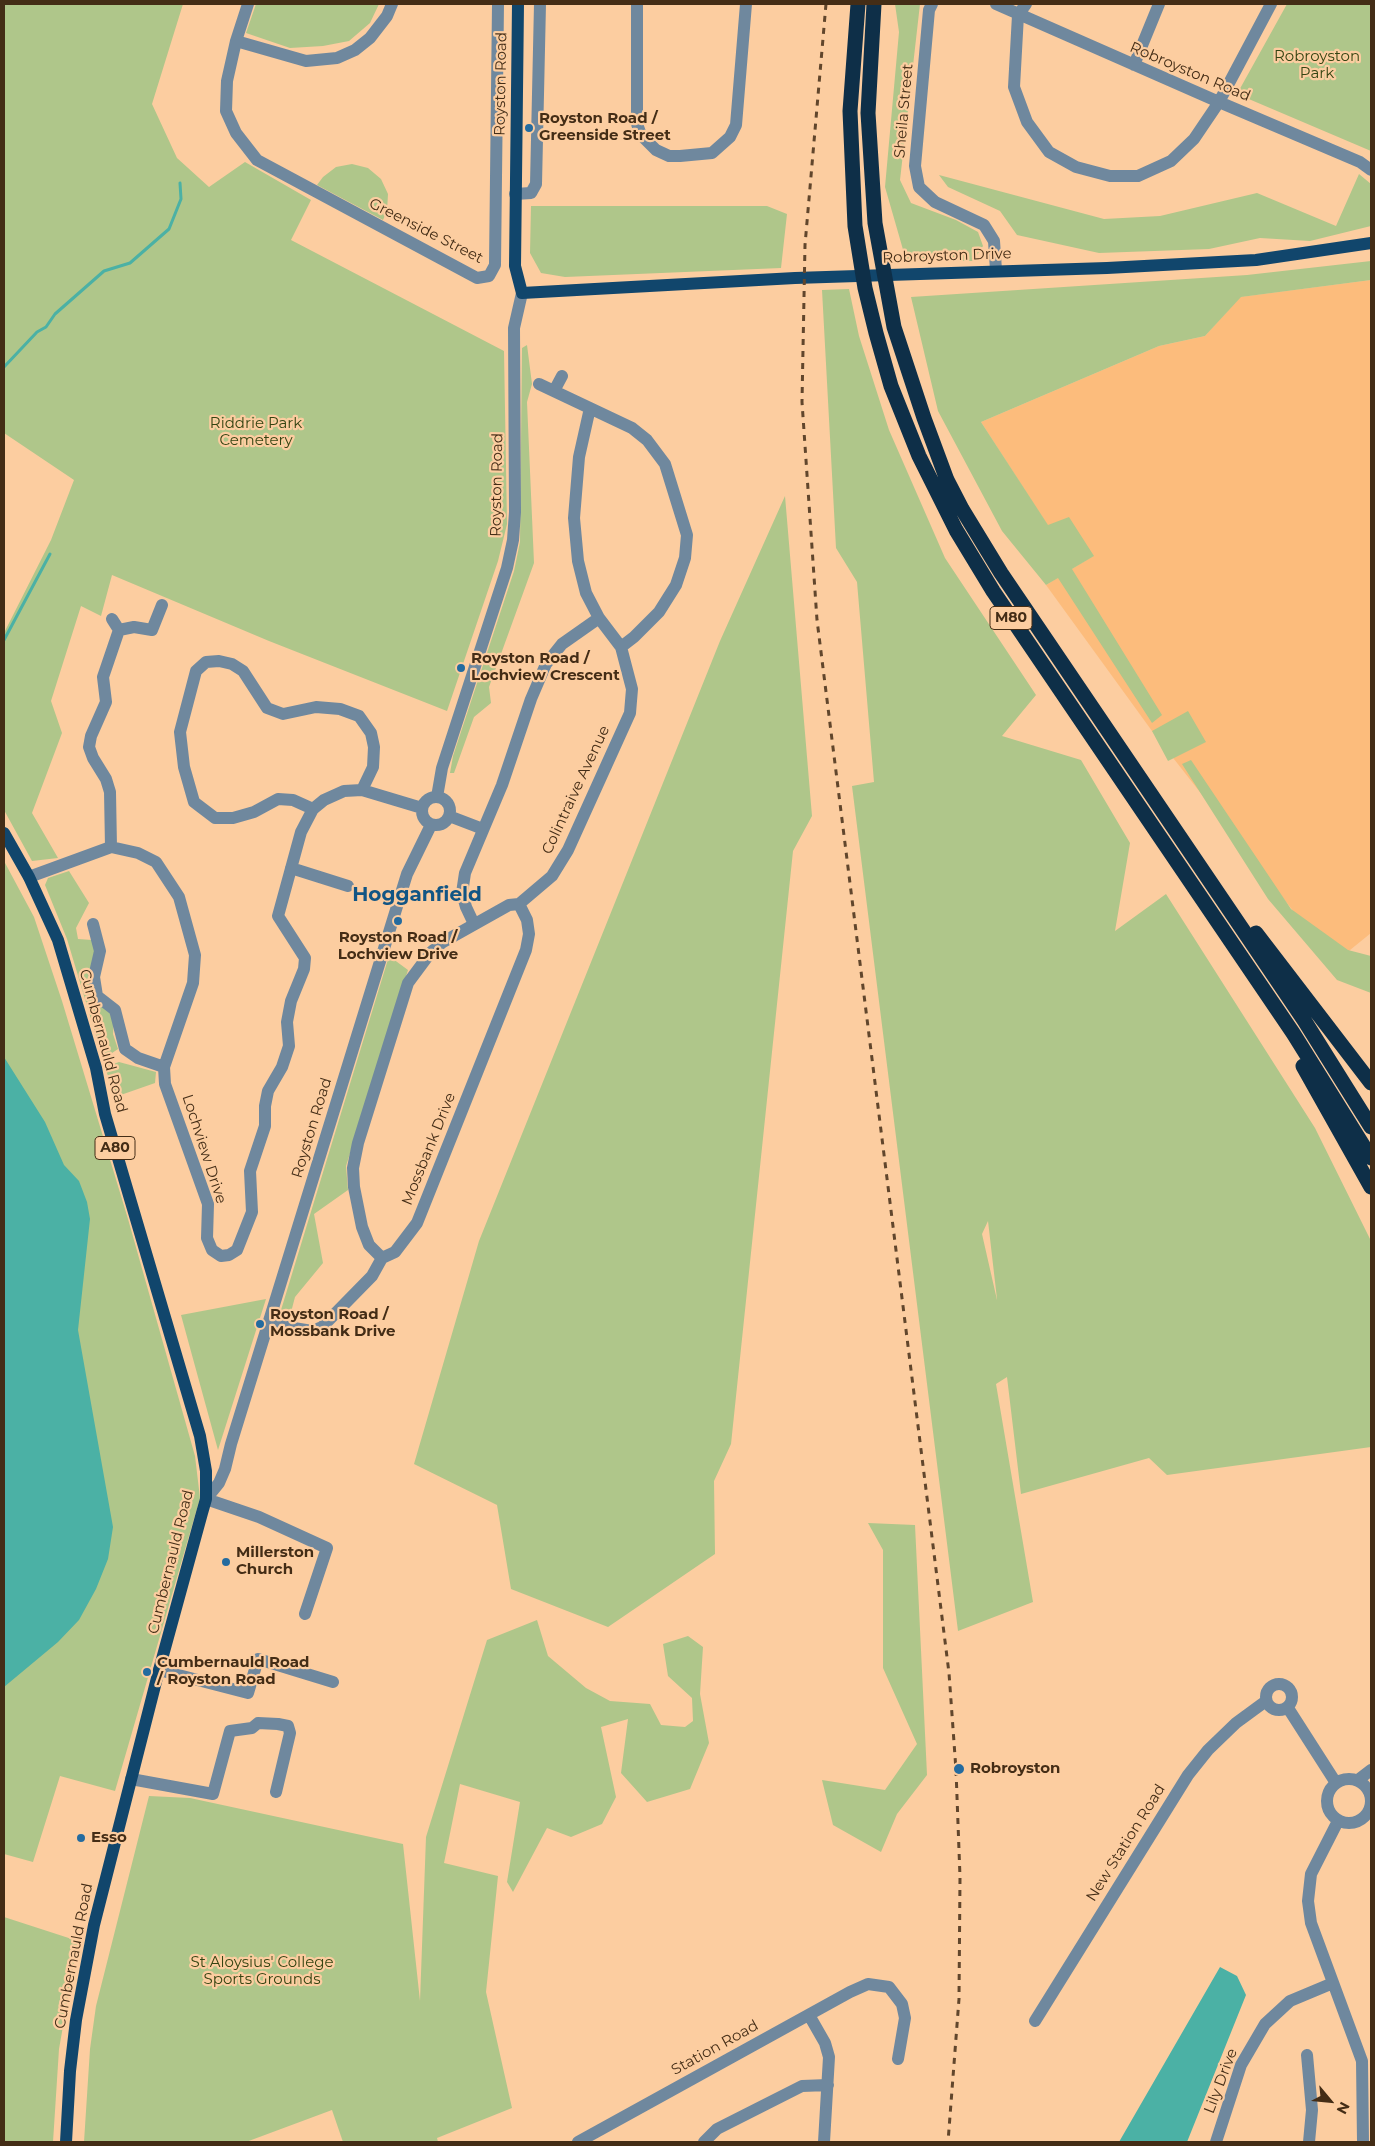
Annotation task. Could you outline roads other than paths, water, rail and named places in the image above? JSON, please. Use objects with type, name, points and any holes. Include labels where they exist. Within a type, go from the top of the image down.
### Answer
[{"type":"highway","name":"M80","points":[[858,4],[850,111],[855,226],[865,288],[876,333],[891,386],[905,423],[943,506],[974,560],[1293,1033],[1371,1158]]},
{"type":"highway","name":"M80","points":[[874,4],[868,113],[875,223],[894,327],[947,480],[962,509],[1001,573],[1304,1020],[1371,1127]]},
{"type":"highway","points":[[1179,836],[1371,1083]]},
{"type":"highway","points":[[1207,907],[1326,1105],[1371,1187]]},
{"type":"main road","name":"Royston Road","points":[[518,4],[515,266],[522,293]]},
{"type":"main road","name":"Robroyston Drive","points":[[522,293],[795,278],[996,270],[1107,268],[1256,260],[1371,243]]},
{"type":"main road","name":"Cumbernauld Road","points":[[4,833],[29,877],[58,940],[96,1068],[105,1114],[200,1436],[206,1471],[206,1499],[159,1670],[94,1925],[84,1976],[70,2071],[66,2142]]},
{"type":"street","name":"Greenside Street","points":[[248,4],[236,41],[227,81],[226,111],[236,133],[257,160],[477,278],[490,276],[494,266],[498,4]]},
{"type":"street","points":[[236,41],[306,61],[337,58],[355,50],[370,38],[392,4]]},
{"type":"street","points":[[515,194],[531,193],[536,184],[540,4]]},
{"type":"street","points":[[637,4],[637,124],[641,135],[656,150],[669,156],[680,156],[712,152],[730,137],[736,124],[746,4]]},
{"type":"street","name":"Sheila Street","points":[[932,4],[929,10],[915,166],[920,187],[935,202],[984,225],[994,241],[996,270]]},
{"type":"street","name":"Robroyston Road","points":[[996,4],[1360,162],[1371,170]]},
{"type":"street","points":[[1026,4],[1018,15],[1014,87],[1027,122],[1050,152],[1076,167],[1110,176],[1138,176],[1171,161],[1194,139],[1219,102],[1272,4]]},
{"type":"street","points":[[1134,65],[1159,4]]},
{"type":"street","name":"Royston Road","points":[[437,797],[442,768],[507,568],[513,540],[515,512],[514,328],[522,293]]},
{"type":"street","points":[[554,391],[562,376]]},
{"type":"street","points":[[539,384],[632,428],[647,440],[665,464],[686,536],[685,558],[676,585],[659,612],[621,647]]},
{"type":"street","name":"Colintraive Avenue","points":[[382,1258],[369,1245],[362,1227],[354,1188],[353,1168],[358,1143],[408,983],[431,952],[443,942],[509,905],[520,904],[552,876],[568,850],[630,713],[632,689],[621,647],[599,618],[586,593],[578,561],[574,518],[579,457],[590,408]]},
{"type":"street","points":[[119,630],[134,628],[152,630],[162,605]]},
{"type":"street","points":[[474,924],[462,893],[465,873],[502,785],[512,752],[546,664],[562,644],[599,618]]},
{"type":"street","points":[[112,619],[119,630]]},
{"type":"street","points":[[112,847],[110,792],[106,778],[93,758],[89,747],[90,736],[106,702],[103,677],[119,630]]},
{"type":"street","points":[[362,790],[373,767],[374,747],[371,733],[359,716],[340,709],[316,707],[283,714],[267,708],[243,671],[232,664],[219,661],[206,662],[196,671],[180,732],[184,767],[194,802],[215,818],[233,818],[254,812],[278,799],[293,800],[313,809],[324,800],[344,791],[362,790],[422,808]]},
{"type":"street","points":[[437,797],[442,798],[449,805],[449,816],[441,825],[431,825],[424,818],[422,808],[426,802],[437,797]]},
{"type":"street","name":"Lochview Drive","points":[[164,1067],[166,1084],[208,1204],[207,1238],[212,1250],[221,1256],[230,1255],[236,1250],[246,1231],[252,1212],[250,1171],[265,1126],[264,1106],[268,1091],[282,1067],[289,1046],[287,1022],[291,1001],[304,969],[305,958],[278,916],[302,832],[313,809]]},
{"type":"street","points":[[449,816],[483,829]]},
{"type":"street","name":"Royston Road","points":[[206,1499],[223,1476],[231,1444],[408,874],[431,825]]},
{"type":"street","points":[[29,877],[112,847],[138,853],[156,862],[178,897],[195,955],[194,982],[164,1067],[138,1058],[125,1049],[115,1010],[97,996],[94,977],[100,951],[93,924]]},
{"type":"street","points":[[291,868],[348,886]]},
{"type":"street","name":"Mossbank Drive","points":[[269,1324],[312,1331],[322,1327],[372,1276],[382,1258],[395,1252],[417,1223],[526,950],[529,934],[527,920],[520,904]]},
{"type":"street","name":"Royston Road","points":[[206,1471],[218,1464],[231,1444]]},
{"type":"street","points":[[206,1499],[259,1517],[326,1548],[305,1614]]},
{"type":"street","points":[[159,1670],[248,1694],[258,1659],[332,1682]]},
{"type":"street","points":[[1272,1685],[1285,1685],[1293,1696],[1288,1708],[1275,1710],[1266,1701],[1267,1692],[1272,1685]]},
{"type":"street","name":"New Station Road","points":[[1035,2021],[1188,1775],[1208,1750],[1236,1722],[1266,1701]]},
{"type":"street","points":[[1288,1708],[1336,1783]]},
{"type":"street","points":[[131,1779],[213,1794],[230,1731],[252,1728],[258,1723],[288,1726],[290,1733],[276,1792]]},
{"type":"street","points":[[1358,1780],[1371,1770]]},
{"type":"street","points":[[1350,1779],[1358,1780],[1371,1794],[1367,1822],[1353,1823],[1338,1820],[1332,1816],[1327,1802],[1331,1788],[1336,1783],[1350,1779]]},
{"type":"street","points":[[1338,1820],[1311,1874],[1308,1900],[1311,1923],[1332,1983],[1367,2071],[1363,2142]]},
{"type":"street","name":"Lily Drive","points":[[1216,2142],[1241,2066],[1265,2024],[1275,2012],[1290,2001],[1332,1983]]},
{"type":"street","name":"Station Road","points":[[578,2142],[850,1992],[868,1984],[889,1987],[902,2004],[905,2018],[898,2059]]},
{"type":"street","points":[[809,2015],[826,2044],[829,2057],[824,2142]]},
{"type":"street","points":[[1307,2055],[1312,2110],[1309,2142]]},
{"type":"street","points":[[704,2142],[717,2129],[802,2086],[828,2085]]},
{"type":"water","points":[[4,1057],[45,1122],[64,1165],[79,1181],[87,1202],[90,1219],[78,1330],[113,1527],[108,1559],[96,1589],[79,1620],[58,1642],[4,1687]]},
{"type":"water","points":[[1220,1967],[1237,1976],[1246,1995],[1187,2142],[1119,2142]]},
{"type":"waterway","points":[[4,367],[37,332],[46,327],[55,314],[104,271],[130,263],[169,229],[181,199],[180,183]]},
{"type":"waterway","points":[[4,640],[50,554]]},
{"type":"railway","points":[[826,4],[805,245],[802,402],[817,620],[949,1673],[956,1770],[960,1877],[959,1999],[948,2142]]},
{"type":"place","name":"Royston Road / Greenside Street","points":[[529,128]]},
{"type":"place","name":"Royston Road / Lochview Crescent","points":[[461,668]]},
{"type":"place","name":"Royston Road / Lochview Drive","points":[[398,921]]},
{"type":"place","name":"Royston Road / Mossbank Drive","points":[[260,1324]]},
{"type":"place","name":"Millerston Church","points":[[226,1562]]},
{"type":"place","name":"Cumbernauld Road / Royston Road","points":[[147,1672]]},
{"type":"place","name":"Robroyston","points":[[959,1769]]},
{"type":"place","name":"Esso","points":[[81,1838]]},
{"type":"district","name":"Hogganfield","points":[[417,895]]},
{"type":"park label","name":"Robroyston Park","points":[[1317,66]]},
{"type":"park label","name":"Riddrie Park Cemetery","points":[[256,432]]},
{"type":"park label","name":"St Aloysius' College Sports Grounds","points":[[262,1972]]}]
